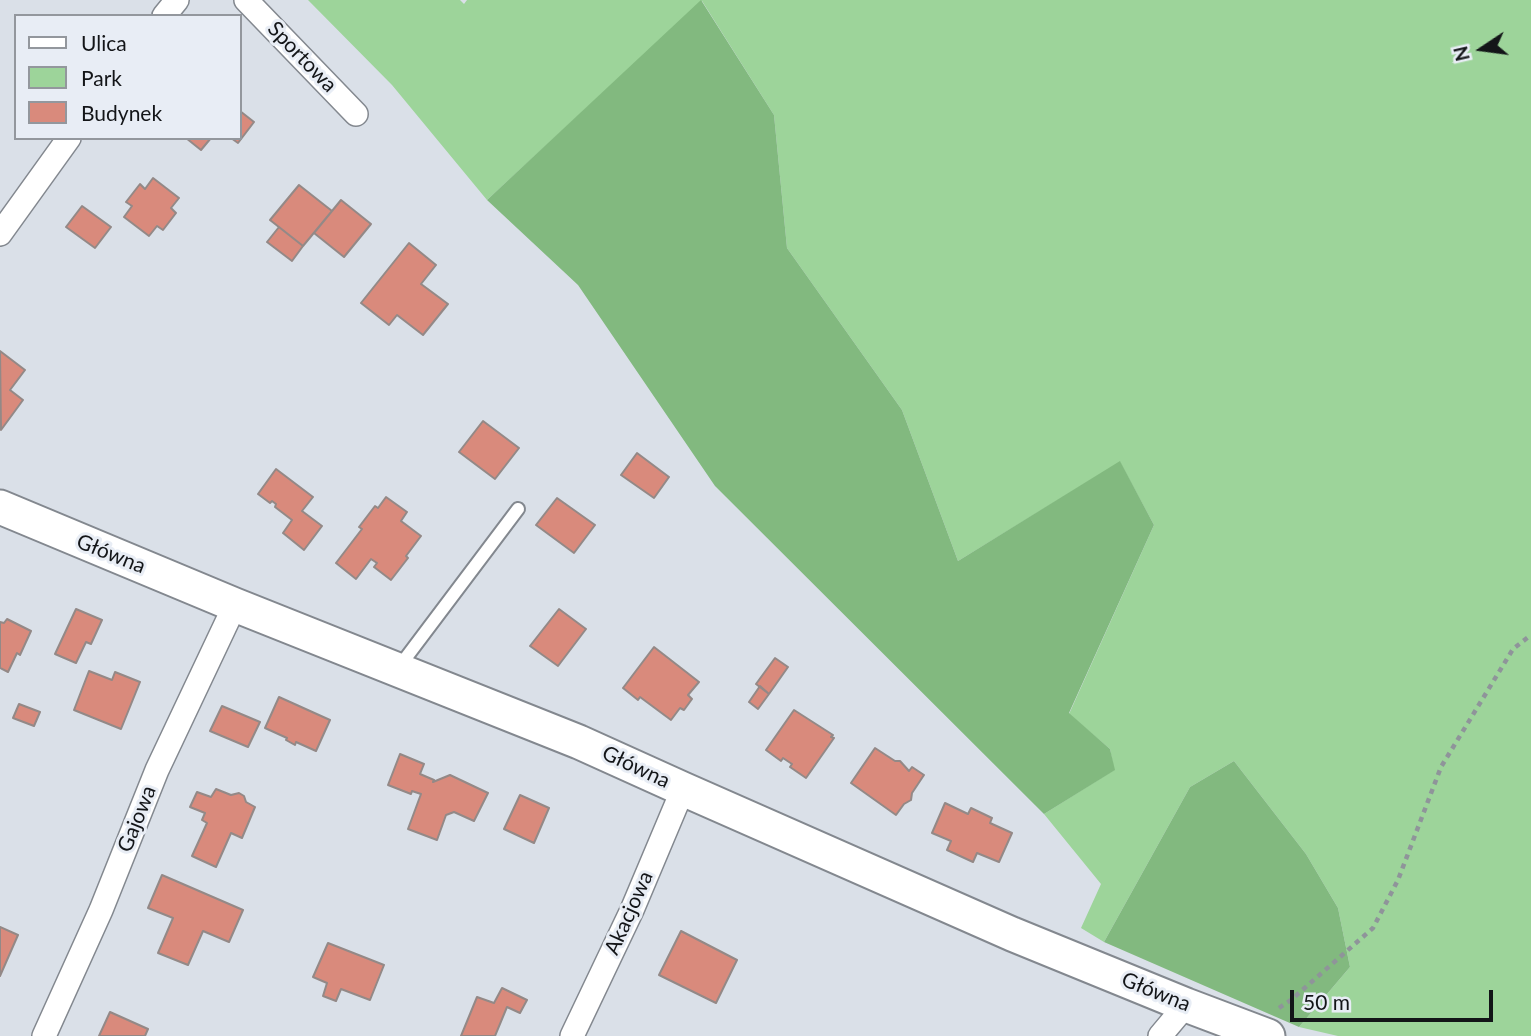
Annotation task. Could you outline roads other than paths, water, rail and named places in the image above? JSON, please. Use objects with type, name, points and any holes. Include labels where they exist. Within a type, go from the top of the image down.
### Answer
[{"type":"street","points":[[166,14],[177,0]]},
{"type":"street","name":"Sportowa","points":[[246,0],[356,114]]},
{"type":"street","points":[[0,233],[68,140]]},
{"type":"street","name":"Główna","points":[[0,507],[235,605],[579,742],[1013,934],[1259,1032]]},
{"type":"street","name":"Gajowa","points":[[44,1036],[101,911],[157,770],[235,605]]},
{"type":"street","name":"Akacjowa","points":[[572,1036],[632,910],[683,789]]},
{"type":"street","points":[[1160,1036],[1186,1005]]},
{"type":"lane","points":[[397,670],[518,509]]}]
